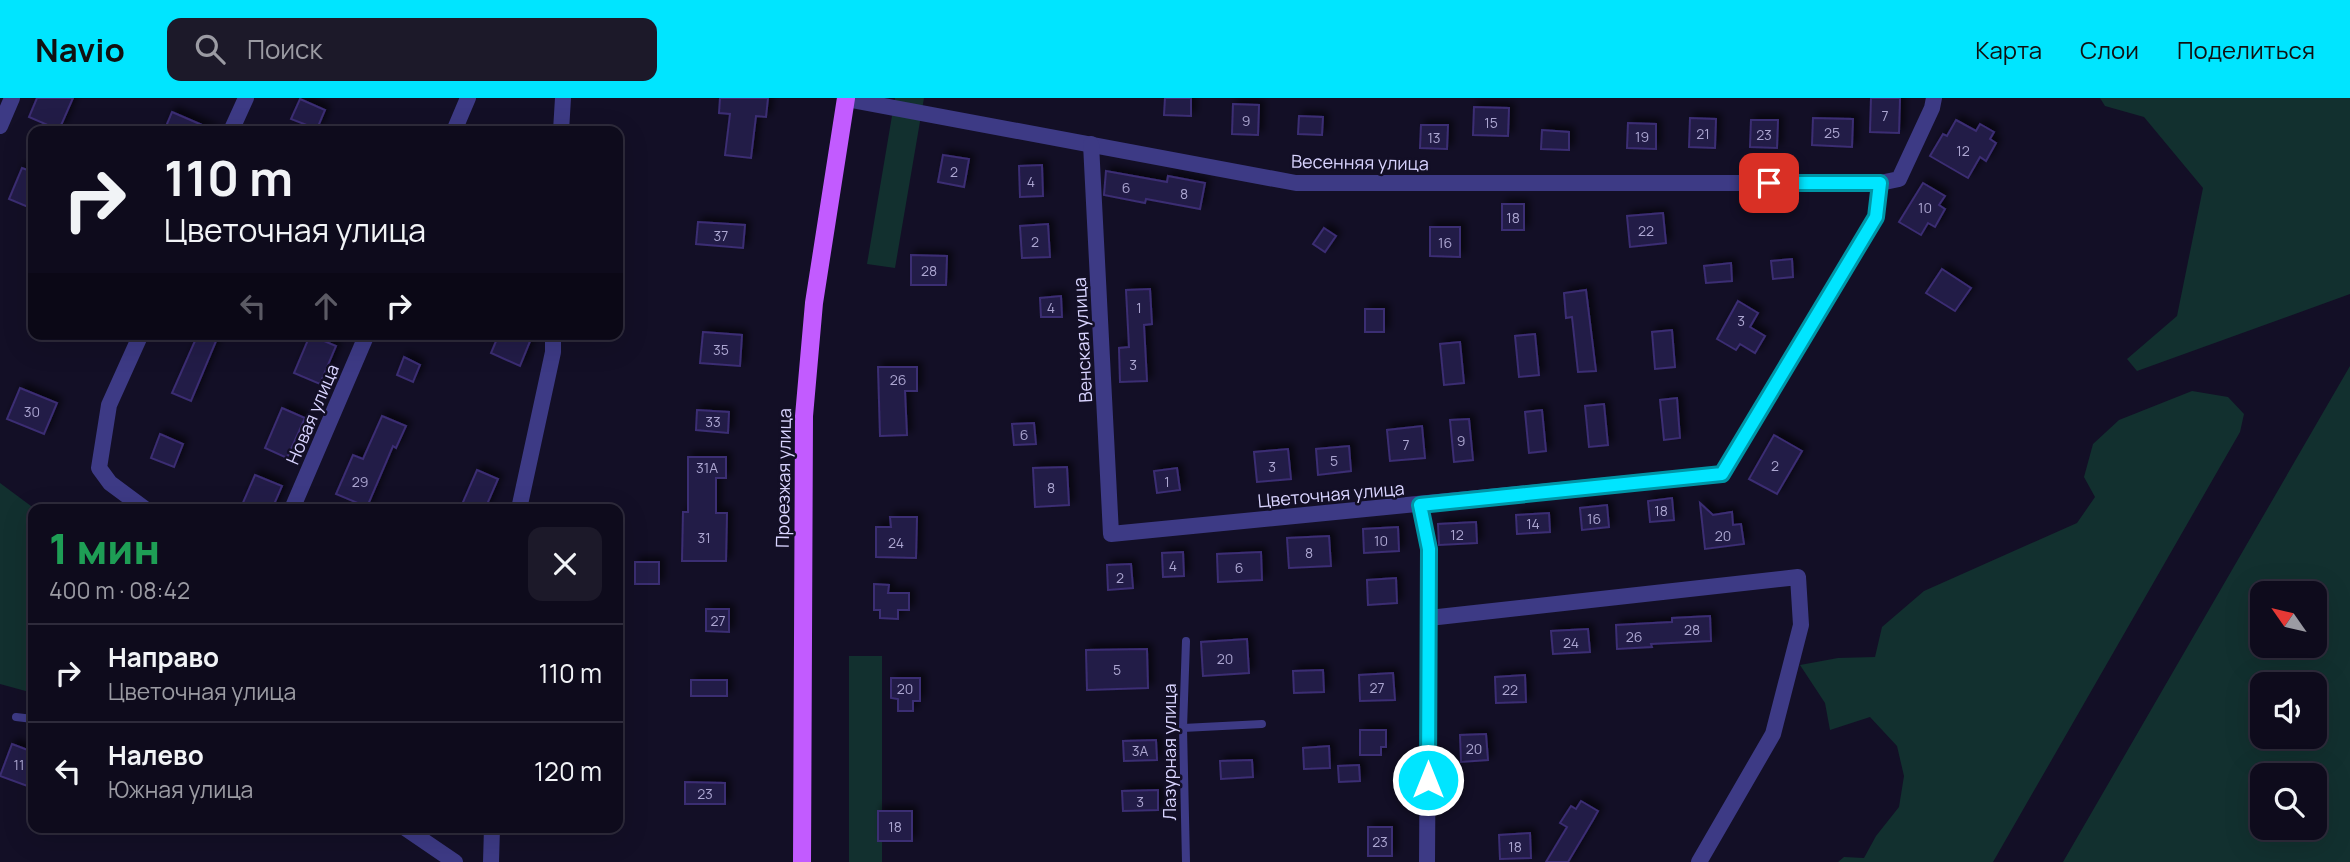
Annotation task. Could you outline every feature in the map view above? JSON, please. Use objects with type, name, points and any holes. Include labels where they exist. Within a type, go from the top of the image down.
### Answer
[{"type":"main road","name":"Проезжая улица","points":[[802,862],[804,416],[814,303],[846,98]]},
{"type":"street","points":[[0,126],[12,98]]},
{"type":"street","points":[[234,126],[246,98]]},
{"type":"street","points":[[456,126],[468,98]]},
{"type":"street","points":[[561,126],[563,98]]},
{"type":"street","name":"Весенняя улица","points":[[846,98],[1296,183],[1880,183]]},
{"type":"street","points":[[1880,183],[1899,179],[1932,108],[1934,98]]},
{"type":"street","name":"Венская улица","points":[[1091,144],[1111,534]]},
{"type":"street","name":"Цветочная улица","points":[[1111,534],[1722,474],[1876,217],[1880,183]]},
{"type":"street","points":[[138,340],[109,405],[99,468],[110,483],[138,504]]},
{"type":"street","name":"Новая улица","points":[[294,504],[364,340]]},
{"type":"street","points":[[520,504],[553,352],[553,340]]},
{"type":"street","points":[[1420,505],[1429,549],[1427,862]]},
{"type":"street","points":[[1429,618],[1798,577],[1801,625],[1773,734],[1699,862]]},
{"type":"street","points":[[412,833],[455,862]]},
{"type":"street","points":[[491,862],[492,833]]},
{"type":"lane","name":"Лазурная улица","points":[[1186,641],[1183,728],[1186,862]]},
{"type":"lane","points":[[16,717],[28,718]]},
{"type":"lane","points":[[1183,728],[1262,724]]},
{"type":"green space","points":[[895,98],[924,98],[895,268],[867,264]]},
{"type":"green space","points":[[2100,98],[2350,98],[2350,294],[2137,371],[2127,359],[2177,316],[2203,188],[2144,117],[2105,106]]},
{"type":"green space","points":[[2350,366],[2350,862],[2063,862]]},
{"type":"green space","points":[[2192,391],[2228,397],[2244,414],[2240,432],[1993,862],[1838,862],[1844,857],[1864,858],[1876,836],[1899,807],[1904,776],[1897,746],[1870,717],[1830,730],[1825,703],[1800,665],[1838,658],[1875,657],[1882,627],[1924,591],[2077,523],[2095,497],[2084,477],[2093,444],[2119,420]]},
{"type":"green space","points":[[0,483],[28,504],[28,692],[0,684]]},
{"type":"green space","points":[[849,656],[882,656],[882,862],[849,862]]},
{"type":"building","points":[[37,98],[73,98],[61,126],[50,126],[29,117]]},
{"type":"building","points":[[720,98],[768,98],[766,117],[756,116],[751,158],[725,155],[730,114],[719,113]]},
{"type":"building","points":[[1165,98],[1191,98],[1191,116],[1164,115]]},
{"type":"building","points":[[1871,98],[1900,98],[1899,133],[1870,132]]},
{"type":"building","points":[[300,99],[325,110],[318,126],[309,126],[291,119]]},
{"type":"building","points":[[1233,104],[1259,105],[1258,135],[1232,134]]},
{"type":"building","points":[[1474,107],[1509,108],[1508,136],[1473,135]]},
{"type":"building","points":[[172,112],[204,126],[166,126]]},
{"type":"building","points":[[1299,116],[1323,117],[1322,135],[1298,134]]},
{"type":"building","points":[[1690,118],[1716,119],[1715,148],[1689,147]]},
{"type":"building","points":[[1813,118],[1853,119],[1852,147],[1812,145]]},
{"type":"building","points":[[1751,120],[1778,120],[1777,148],[1750,147]]},
{"type":"building","points":[[1956,120],[1976,131],[1980,124],[1994,132],[1990,139],[1996,143],[1986,161],[1980,157],[1968,178],[1930,156],[1943,134],[1947,136]]},
{"type":"building","points":[[1628,123],[1656,124],[1656,149],[1627,148]]},
{"type":"building","points":[[1421,125],[1448,125],[1447,149],[1420,148]]},
{"type":"building","points":[[1542,130],[1569,132],[1569,150],[1541,149]]},
{"type":"building","points":[[943,155],[969,159],[964,187],[938,182]]},
{"type":"building","points":[[1042,165],[1043,196],[1020,197],[1019,166]]},
{"type":"building","points":[[22,168],[28,170],[28,207],[9,199]]},
{"type":"building","points":[[1106,171],[1167,182],[1168,176],[1205,183],[1200,209],[1146,199],[1145,203],[1104,195]]},
{"type":"building","points":[[1923,183],[1945,196],[1939,205],[1945,209],[1935,227],[1928,223],[1921,235],[1899,222]]},
{"type":"building","points":[[1502,204],[1524,204],[1524,230],[1502,230]]},
{"type":"building","points":[[1663,213],[1666,243],[1630,247],[1627,216]]},
{"type":"building","points":[[698,222],[745,225],[743,248],[696,244]]},
{"type":"building","points":[[1048,224],[1050,257],[1022,258],[1020,226]]},
{"type":"building","points":[[1430,227],[1460,227],[1460,257],[1430,256]]},
{"type":"building","points":[[1324,228],[1336,236],[1325,252],[1313,244]]},
{"type":"building","points":[[911,255],[947,256],[946,285],[911,285]]},
{"type":"building","points":[[1792,259],[1793,277],[1773,279],[1771,261]]},
{"type":"building","points":[[1731,263],[1732,281],[1706,283],[1704,266]]},
{"type":"building","points":[[1942,269],[1971,288],[1955,311],[1926,293]]},
{"type":"building","points":[[1150,289],[1152,324],[1144,325],[1147,381],[1120,382],[1119,348],[1129,347],[1126,290]]},
{"type":"building","points":[[1586,290],[1596,371],[1578,372],[1572,317],[1566,318],[1564,293]]},
{"type":"building","points":[[1061,296],[1062,317],[1041,317],[1040,298]]},
{"type":"building","points":[[1738,301],[1758,313],[1750,327],[1765,336],[1755,353],[1740,344],[1736,350],[1717,339]]},
{"type":"building","points":[[1365,309],[1384,309],[1384,332],[1365,332]]},
{"type":"building","points":[[1672,330],[1675,367],[1655,369],[1652,332]]},
{"type":"building","points":[[703,332],[742,335],[740,366],[700,363]]},
{"type":"building","points":[[1535,334],[1539,375],[1519,377],[1515,336]]},
{"type":"building","points":[[195,340],[216,340],[191,401],[172,393]]},
{"type":"building","points":[[308,340],[322,340],[336,346],[320,384],[294,373]]},
{"type":"building","points":[[496,340],[531,340],[520,366],[491,353]]},
{"type":"building","points":[[1460,342],[1464,383],[1444,385],[1440,344]]},
{"type":"building","points":[[404,357],[420,365],[413,382],[397,375]]},
{"type":"building","points":[[878,367],[917,367],[917,391],[905,391],[907,435],[880,436]]},
{"type":"building","points":[[20,388],[57,403],[44,434],[7,419]]},
{"type":"building","points":[[1677,398],[1680,438],[1664,440],[1660,400]]},
{"type":"building","points":[[1604,404],[1608,445],[1589,447],[1585,406]]},
{"type":"building","points":[[282,408],[305,418],[287,458],[265,448]]},
{"type":"building","points":[[697,410],[729,412],[728,433],[696,430]]},
{"type":"building","points":[[1542,410],[1546,451],[1529,453],[1525,412]]},
{"type":"building","points":[[382,416],[406,426],[396,448],[393,446],[368,504],[360,504],[336,494],[353,455],[363,459]]},
{"type":"building","points":[[1469,419],[1473,460],[1454,462],[1450,420]]},
{"type":"building","points":[[1034,423],[1036,444],[1014,445],[1012,424]]},
{"type":"building","points":[[1422,426],[1425,458],[1390,461],[1387,430]]},
{"type":"building","points":[[160,434],[183,444],[174,467],[151,458]]},
{"type":"building","points":[[1774,435],[1802,451],[1777,494],[1749,479]]},
{"type":"building","points":[[1349,446],[1351,471],[1318,475],[1316,449]]},
{"type":"building","points":[[1288,449],[1291,479],[1257,482],[1254,452]]},
{"type":"building","points":[[688,457],[726,457],[726,478],[716,478],[716,513],[727,513],[726,561],[682,561],[683,512],[688,512]]},
{"type":"building","points":[[1067,467],[1069,505],[1035,507],[1033,468]]},
{"type":"building","points":[[1177,468],[1180,490],[1157,493],[1154,471]]},
{"type":"building","points":[[477,470],[498,479],[487,504],[462,504]]},
{"type":"building","points":[[255,475],[282,486],[274,504],[242,504]]},
{"type":"building","points":[[1672,498],[1674,520],[1650,522],[1648,501]]},
{"type":"building","points":[[1700,503],[1713,515],[1732,512],[1733,525],[1741,524],[1744,544],[1705,549]]},
{"type":"building","points":[[1607,505],[1609,527],[1582,530],[1580,508]]},
{"type":"building","points":[[1549,513],[1550,532],[1517,534],[1516,515]]},
{"type":"building","points":[[890,517],[917,517],[916,558],[876,557],[876,527],[891,527]]},
{"type":"building","points":[[1476,522],[1477,543],[1439,545],[1438,524]]},
{"type":"building","points":[[1398,527],[1399,551],[1364,553],[1363,529]]},
{"type":"building","points":[[1329,536],[1331,566],[1289,568],[1287,538]]},
{"type":"building","points":[[1183,552],[1184,576],[1163,577],[1162,553]]},
{"type":"building","points":[[1261,552],[1262,580],[1218,582],[1217,554]]},
{"type":"building","points":[[635,562],[659,562],[659,584],[635,584]]},
{"type":"building","points":[[1131,564],[1133,588],[1108,590],[1107,565]]},
{"type":"building","points":[[1396,578],[1397,603],[1368,605],[1367,580]]},
{"type":"building","points":[[874,584],[889,585],[888,593],[909,593],[909,610],[898,610],[898,619],[880,618],[880,610],[874,610]]},
{"type":"building","points":[[706,609],[729,609],[729,632],[706,631]]},
{"type":"building","points":[[1710,616],[1711,641],[1617,649],[1616,625],[1672,622],[1672,618]]},
{"type":"building","points":[[1588,629],[1590,652],[1553,654],[1551,631]]},
{"type":"building","points":[[1247,639],[1249,673],[1203,676],[1201,642]]},
{"type":"building","points":[[1147,649],[1148,688],[1087,690],[1086,650]]},
{"type":"building","points":[[1323,670],[1324,692],[1294,693],[1293,671]]},
{"type":"building","points":[[1393,673],[1395,700],[1360,701],[1359,675]]},
{"type":"building","points":[[1525,675],[1526,702],[1496,703],[1495,677]]},
{"type":"building","points":[[891,678],[920,678],[920,701],[913,701],[913,711],[898,711],[898,699],[891,698]]},
{"type":"building","points":[[691,680],[727,680],[727,696],[691,696]]},
{"type":"building","points":[[1360,730],[1386,730],[1386,747],[1381,747],[1381,755],[1360,755]]},
{"type":"building","points":[[1486,734],[1488,760],[1461,762],[1460,735]]},
{"type":"building","points":[[1156,740],[1157,760],[1124,761],[1123,741]]},
{"type":"building","points":[[12,744],[28,750],[28,786],[0,776]]},
{"type":"building","points":[[1329,746],[1330,768],[1304,769],[1303,748]]},
{"type":"building","points":[[1252,760],[1253,777],[1221,779],[1220,761]]},
{"type":"building","points":[[1359,765],[1360,781],[1339,782],[1338,766]]},
{"type":"building","points":[[685,782],[725,783],[725,804],[685,804]]},
{"type":"building","points":[[1158,790],[1158,810],[1123,811],[1122,791]]},
{"type":"building","points":[[1581,801],[1598,811],[1593,820],[1568,862],[1546,862],[1567,827],[1560,823],[1571,806],[1576,809]]},
{"type":"building","points":[[878,811],[912,811],[912,841],[878,841]]},
{"type":"building","points":[[1368,827],[1392,827],[1392,856],[1368,856]]},
{"type":"building","points":[[1530,833],[1531,858],[1500,859],[1499,835]]},
{"type":"route","points":[[1428,780],[1429,549],[1420,505],[1722,474],[1876,217],[1880,183],[1769,183]]}]
